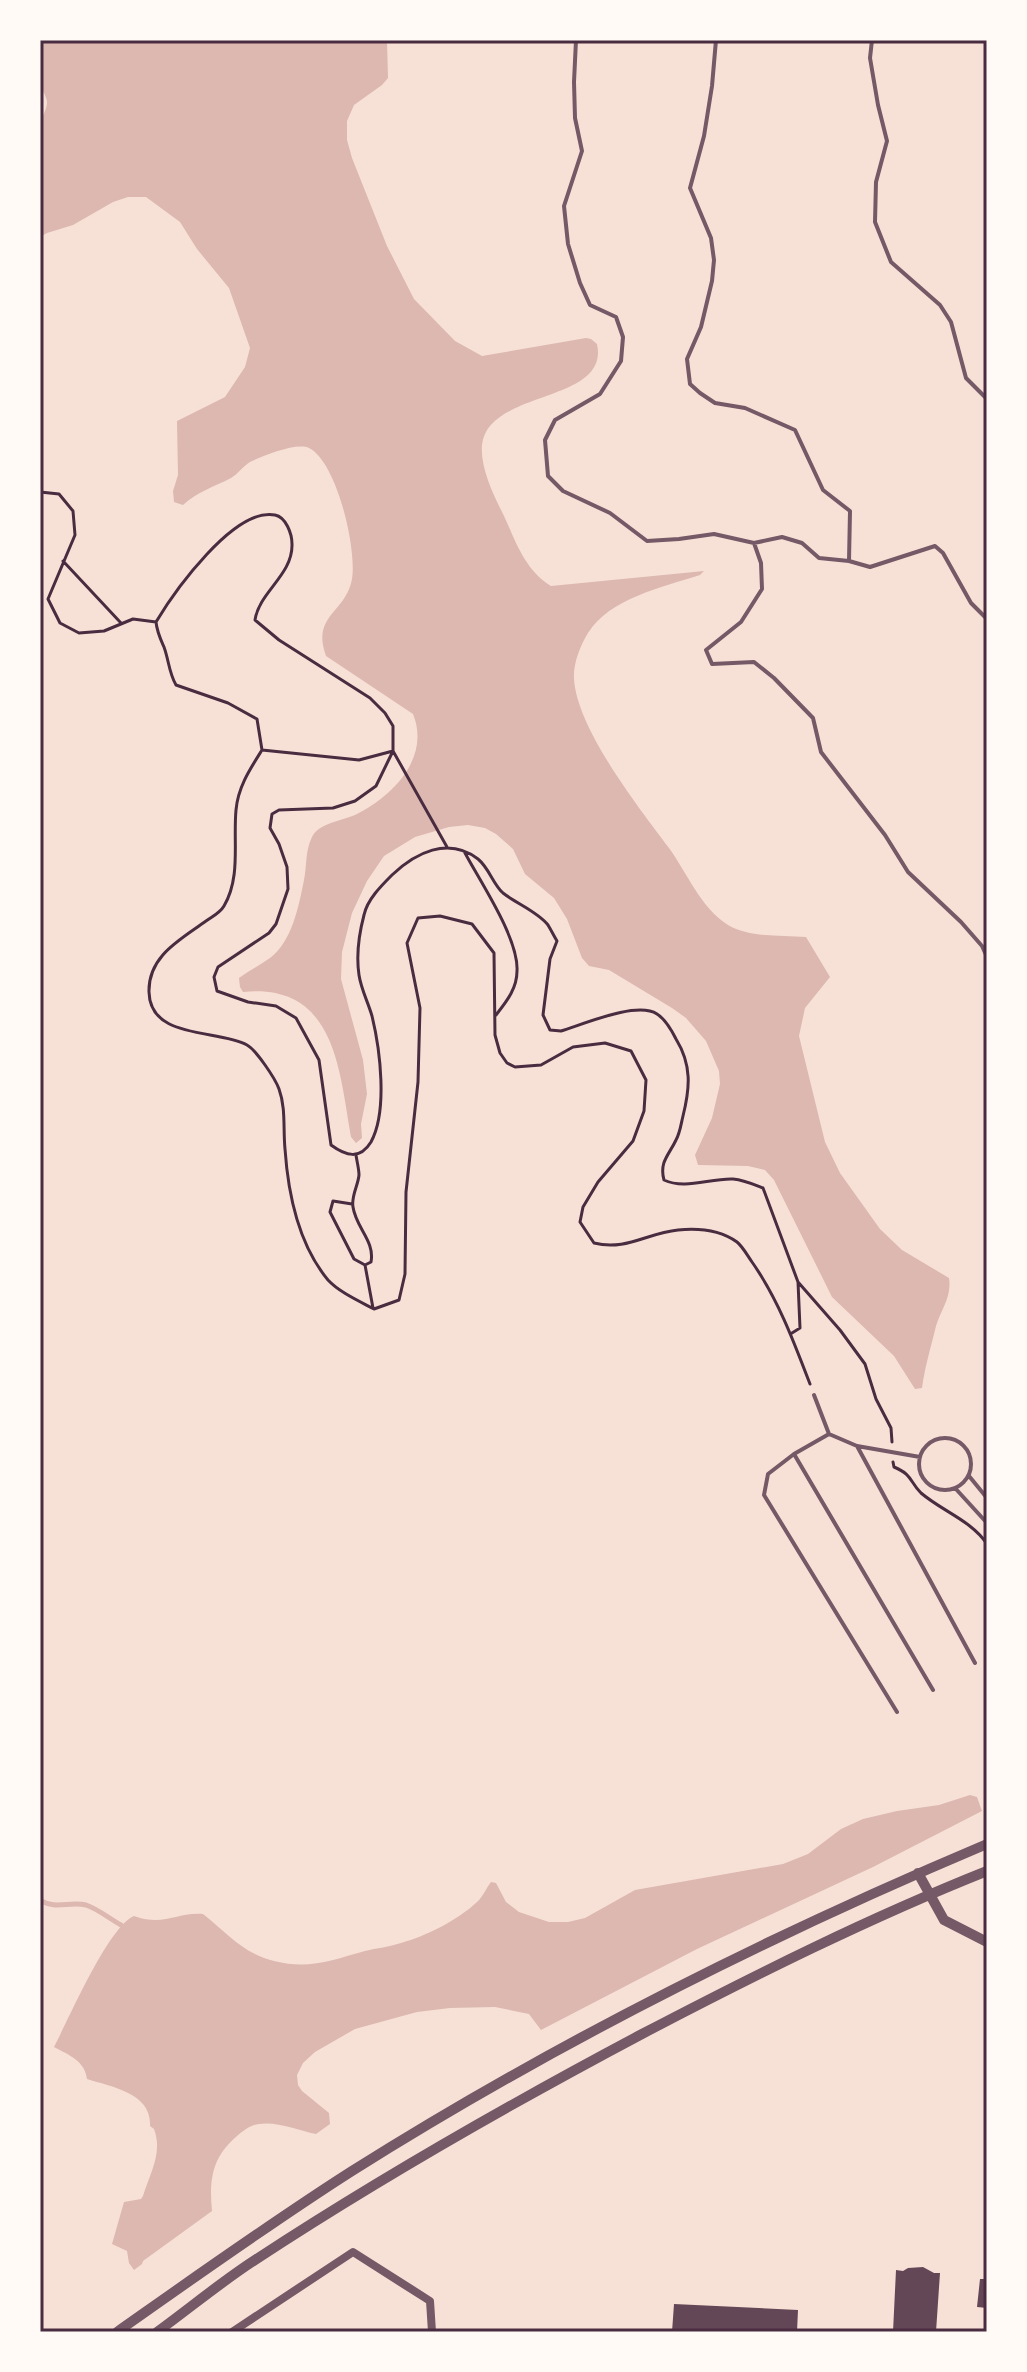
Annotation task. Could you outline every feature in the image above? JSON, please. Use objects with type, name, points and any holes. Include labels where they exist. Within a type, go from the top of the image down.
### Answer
[{"type":"street","points":[[117,2332],[230,2252],[353,2171],[524,2069],[644,2005],[811,1923],[987,1844]]},
{"type":"street","points":[[157,2332],[252,2262],[385,2179],[553,2081],[783,1961],[928,1894],[987,1871]]},
{"type":"street","points":[[918,1873],[944,1920],[987,1942]]},
{"type":"street","points":[[232,2332],[353,2252],[430,2301],[432,2332]]},
{"type":"lane","points":[[576,40],[575,118],[582,151],[564,206],[568,244],[590,305],[616,317],[623,337],[621,361],[600,394],[555,420],[545,440],[548,476],[563,491],[610,513],[647,541],[714,534],[754,543],[782,537],[802,543],[819,558],[870,567],[935,546],[943,553],[971,603],[987,619]]},
{"type":"lane","points":[[716,40],[704,136],[690,188],[711,238],[714,260],[701,327],[687,359],[690,384],[715,403],[745,408],[795,430],[823,490],[850,511],[849,561]]},
{"type":"lane","points":[[872,40],[870,58],[887,141],[876,182],[875,222],[891,262],[940,305],[951,322],[966,378],[987,399]]},
{"type":"lane","points":[[754,543],[761,563],[762,589],[741,622],[706,650],[712,664],[754,662],[813,718],[821,752],[885,835],[908,872],[961,922],[982,946],[987,957]]},
{"type":"lane","points":[[814,1395],[829,1434],[857,1446],[920,1457]]},
{"type":"lane","points":[[829,1434],[794,1454],[768,1474],[764,1495],[897,1712]]},
{"type":"lane","points":[[936,1439],[954,1439],[968,1450],[971,1458],[969,1476],[955,1488],[947,1490],[931,1486],[921,1474],[920,1457],[923,1449],[936,1439]]},
{"type":"lane","points":[[857,1446],[975,1663]]},
{"type":"lane","points":[[794,1454],[933,1690]]},
{"type":"lane","points":[[969,1476],[987,1498]]},
{"type":"lane","points":[[955,1488],[987,1523]]},
{"type":"path","points":[[40,492],[59,494],[73,511],[75,535],[48,599],[60,623],[79,633],[104,631],[133,619],[156,622]]},
{"type":"path","points":[[374,1309],[329,1281],[311,1253],[293,1206],[285,1147],[286,1123],[279,1088],[260,1059],[251,1047],[238,1041],[203,1036],[164,1022],[151,1007],[148,996],[149,976],[163,952],[222,910],[231,893],[235,869],[236,808],[241,784],[262,750],[257,719],[228,703],[176,685],[169,672],[156,622],[170,599],[208,554],[242,522],[257,516],[273,514],[282,518],[292,544],[291,557],[256,610],[255,620],[279,640],[370,698],[393,726],[393,751],[376,786],[355,801],[333,808],[279,810],[272,814],[270,828],[287,867],[288,889],[276,924],[269,933],[218,967],[214,977],[217,991],[229,998],[276,1006],[296,1018],[319,1060],[331,1145],[343,1154],[356,1155],[366,1149],[374,1136],[380,1108],[379,1065],[372,1017],[359,977],[358,946],[364,910],[407,860],[423,852],[447,847],[480,860],[501,891],[547,923],[557,941],[550,959],[543,1015],[550,1030],[561,1031],[639,1010],[657,1014],[665,1023],[686,1057],[689,1092],[677,1139],[663,1161],[664,1180],[673,1184],[743,1180],[763,1188],[798,1282],[800,1328],[790,1333]]},
{"type":"path","points":[[63,560],[121,623]]},
{"type":"path","points":[[262,750],[359,760],[393,751]]},
{"type":"path","points":[[393,751],[447,847]]},
{"type":"path","points":[[465,852],[513,942],[517,971],[511,995],[495,1016]]},
{"type":"path","points":[[374,1309],[399,1300],[405,1274],[406,1192],[418,1082],[420,1008],[407,943],[418,918],[440,916],[472,924],[494,953],[495,1035],[500,1053],[507,1063],[515,1067],[541,1065],[573,1047],[605,1043],[631,1051],[646,1080],[644,1111],[633,1141],[598,1182],[583,1207],[580,1222],[594,1243],[619,1246],[676,1230],[716,1231],[739,1243],[762,1277],[790,1333],[814,1395]]},
{"type":"path","points":[[356,1155],[359,1177],[352,1204],[361,1231],[373,1252],[371,1262],[365,1265]]},
{"type":"path","points":[[352,1204],[333,1201],[330,1212],[354,1259],[365,1265],[374,1309]]},
{"type":"path","points":[[798,1282],[865,1364],[876,1399],[891,1428],[894,1467],[906,1472],[920,1492],[980,1534],[987,1544]]},
{"type":"shaded area","points":[[40,40],[387,40],[388,78],[354,105],[347,121],[347,140],[387,246],[414,299],[455,341],[482,356],[586,338],[597,344],[596,363],[585,377],[568,388],[504,414],[489,427],[482,445],[485,472],[522,555],[534,572],[551,586],[704,571],[623,602],[598,621],[585,638],[576,661],[574,679],[578,699],[597,744],[611,767],[695,890],[718,918],[746,932],[806,937],[830,977],[805,1008],[799,1036],[825,1142],[840,1173],[880,1229],[902,1250],[949,1278],[948,1297],[936,1326],[922,1388],[915,1389],[894,1356],[832,1297],[774,1180],[765,1170],[748,1166],[698,1165],[695,1155],[712,1118],[720,1084],[719,1071],[706,1041],[686,1018],[672,1008],[609,970],[589,966],[582,958],[567,919],[554,898],[525,874],[513,849],[496,834],[468,825],[415,837],[384,856],[367,881],[352,913],[342,952],[341,979],[363,1060],[367,1094],[361,1124],[362,1138],[356,1143],[351,1137],[336,1058],[327,1035],[314,1016],[297,1001],[274,993],[243,992],[239,978],[278,951],[289,933],[300,900],[308,848],[315,832],[325,825],[355,815],[394,787],[412,761],[417,746],[417,730],[413,714],[326,656],[323,631],[349,590],[353,565],[343,508],[319,456],[304,447],[280,450],[250,462],[231,478],[183,505],[174,502],[173,491],[178,475],[177,421],[225,397],[245,367],[250,348],[229,288],[197,249],[180,222],[146,197],[128,197],[113,202],[73,225],[40,237],[40,122],[47,102],[39,74]]},
{"type":"shaded area","points":[[970,1795],[977,1797],[982,1811],[873,1867],[697,1949],[541,2030],[529,2014],[495,2007],[417,2012],[355,2029],[315,2052],[303,2063],[297,2075],[302,2091],[329,2113],[330,2124],[316,2134],[273,2124],[250,2127],[229,2144],[217,2161],[211,2189],[212,2211],[134,2270],[127,2251],[112,2244],[124,2202],[143,2196],[156,2155],[154,2129],[150,2126],[145,2106],[138,2099],[87,2079],[80,2063],[54,2047],[101,1955],[124,1924],[134,1916],[162,1920],[203,1914],[236,1942],[263,1958],[287,1964],[320,1963],[431,1932],[469,1909],[491,1882],[496,1883],[506,1902],[519,1912],[549,1922],[568,1922],[585,1918],[635,1890],[783,1864],[808,1854],[841,1829],[863,1819],[939,1805]]},
{"type":"building","points":[[923,2267],[940,2273],[936,2332],[893,2332],[896,2270]]},
{"type":"building","points":[[980,2279],[987,2279],[987,2308],[977,2307]]},
{"type":"building","points":[[674,2304],[798,2310],[797,2332],[672,2332]]},
{"type":"waterway","points":[[40,1900],[57,1905],[86,1905],[121,1925]]}]
